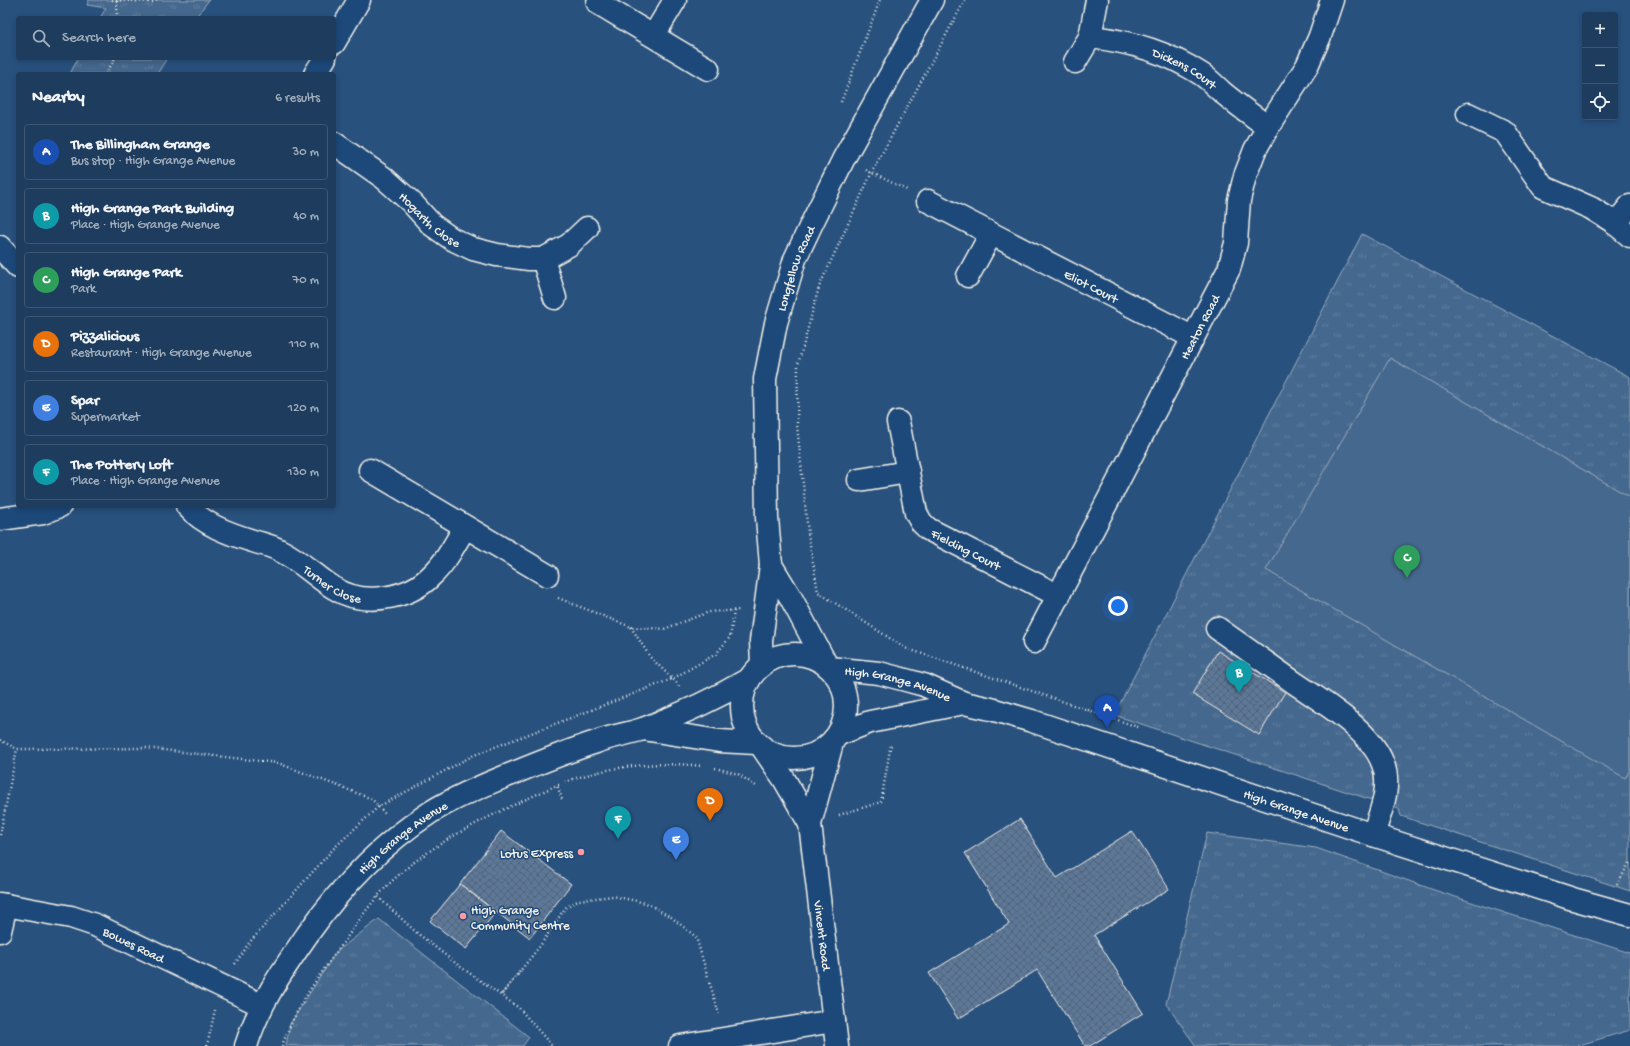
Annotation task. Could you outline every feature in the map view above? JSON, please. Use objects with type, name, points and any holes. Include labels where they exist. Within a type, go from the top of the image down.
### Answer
[{"type":"street","points":[[336,40],[359,0]]},
{"type":"street","points":[[654,35],[675,0]]},
{"type":"street","name":"Longfellow Road","points":[[771,565],[767,518],[765,379],[776,323],[795,260],[844,158],[932,0]]},
{"type":"street","points":[[1075,62],[1090,36],[1097,0]]},
{"type":"street","name":"Heaton Road","points":[[1034,642],[1192,337],[1229,269],[1236,243],[1239,200],[1255,150],[1307,66],[1320,36],[1332,0]]},
{"type":"street","points":[[598,3],[654,35],[708,69]]},
{"type":"street","name":"Dickens Court","points":[[1090,36],[1116,39],[1138,45],[1182,62],[1203,75],[1222,92],[1268,127]]},
{"type":"street","points":[[316,72],[324,60]]},
{"type":"street","points":[[1468,114],[1505,132],[1543,188],[1591,208],[1623,230],[1630,206]]},
{"type":"street","name":"Hogarth Close","points":[[336,144],[384,178],[412,203],[432,225],[452,239],[473,249],[497,255],[529,259],[543,258],[569,245],[587,228]]},
{"type":"street","name":"Eliot Court","points":[[928,201],[1192,337]]},
{"type":"street","points":[[968,276],[991,234]]},
{"type":"street","points":[[0,247],[16,265]]},
{"type":"street","points":[[543,258],[555,298]]},
{"type":"street","name":"Fielding Court","points":[[898,422],[916,513],[921,522],[928,529],[1059,596]]},
{"type":"street","points":[[370,470],[547,575]]},
{"type":"street","points":[[859,480],[908,472]]},
{"type":"street","points":[[0,518],[43,513],[55,508]]},
{"type":"street","name":"Turner Close","points":[[190,508],[207,522],[230,534],[278,549],[299,560],[334,589],[352,596],[367,598],[390,597],[411,590],[432,576],[447,556],[465,527]]},
{"type":"street","points":[[760,746],[746,728],[742,712],[743,695],[755,672],[761,641],[771,565]]},
{"type":"street","name":"High Grange Avenue","points":[[771,565],[828,666],[841,683],[846,699],[845,718],[835,738]]},
{"type":"street","points":[[1217,628],[1332,708],[1371,742],[1383,764],[1386,784],[1383,805],[1373,835]]},
{"type":"street","name":"High Grange Avenue","points":[[246,1046],[262,1005],[312,927],[352,877],[402,833],[432,812],[480,787],[558,755],[598,741],[642,729],[718,697],[777,657],[794,654],[811,657],[828,666],[879,673],[924,685],[964,703],[1032,721],[1373,835],[1573,899],[1630,915]]},
{"type":"street","name":"High Grange Avenue","points":[[642,729],[760,746],[781,757],[799,758],[817,754],[835,738],[870,722],[964,703]]},
{"type":"street","name":"Vincent Road","points":[[810,824],[835,738]]},
{"type":"street","name":"Vincent Road","points":[[760,746],[784,779],[810,824],[837,1046]]},
{"type":"street","points":[[0,931],[3,905]]},
{"type":"street","name":"Bowes Road","points":[[3,905],[71,917],[95,925],[262,1005]]},
{"type":"street","points":[[680,1046],[834,1021]]},
{"type":"path","points":[[112,0],[153,2],[158,0]]},
{"type":"path","points":[[840,102],[880,0]]},
{"type":"path","points":[[117,1],[117,16]]},
{"type":"path","points":[[107,72],[114,60]]},
{"type":"path","points":[[844,158],[928,201]]},
{"type":"path","points":[[547,575],[557,598],[631,627],[664,629],[709,612],[734,611],[766,604]]},
{"type":"path","points":[[791,598],[818,592]]},
{"type":"path","points":[[902,679],[905,648]]},
{"type":"path","points":[[810,824],[881,802],[896,716]]},
{"type":"path","points":[[0,740],[18,749],[146,748],[278,763],[372,799],[402,833]]},
{"type":"path","points":[[0,835],[18,749]]},
{"type":"path","points":[[282,1046],[290,1024],[326,966],[378,897],[403,872],[434,849],[470,826],[557,785],[592,774],[617,769],[668,764],[714,768],[738,774],[759,788]]},
{"type":"path","points":[[557,785],[562,799]]},
{"type":"path","points":[[501,995],[540,946],[565,908],[579,900],[613,896],[646,903],[671,917],[696,937],[720,1016]]},
{"type":"path","points":[[378,897],[417,933],[519,1008],[552,1046]]},
{"type":"path","points":[[501,995],[521,971]]},
{"type":"green space","points":[[89,0],[209,0],[197,16],[101,16],[106,8],[87,5]]},
{"type":"green space","points":[[77,60],[166,60],[158,72],[71,72]]},
{"type":"green space","points":[[1362,234],[1630,377],[1630,891],[1401,816],[1399,809],[1114,715]]},
{"type":"green space","points":[[1390,358],[1630,497],[1630,770],[1625,778],[1266,570]]},
{"type":"green space","points":[[1207,833],[1316,848],[1437,891],[1630,953],[1630,1030],[1576,1046],[1196,1046],[1166,1004]]},
{"type":"green space","points":[[379,919],[529,1037],[523,1046],[286,1046],[290,1024],[336,952]]},
{"type":"building","points":[[1218,651],[1285,692],[1259,735],[1192,694]]},
{"type":"building","points":[[1020,819],[1057,878],[1132,831],[1169,889],[1094,935],[1143,1013],[1090,1046],[1085,1046],[1037,970],[958,1019],[929,973],[1009,924],[965,853]]},
{"type":"building","points":[[501,831],[571,884],[530,938],[460,884]]},
{"type":"building","name":"High Grange Community Centre","points":[[460,884],[496,912],[466,949],[430,921]]},
{"type":"place","name":"High Grange Park","points":[[1407,578]]},
{"type":"place","name":"High Grange Park Building","points":[[1239,693]]},
{"type":"place","name":"The Billingham Grange","points":[[1107,728]]},
{"type":"place","name":"Pizzalicious","points":[[710,821]]},
{"type":"place","name":"The Pottery Loft","points":[[618,839]]},
{"type":"place","name":"Lotus Express","points":[[581,852]]},
{"type":"place","name":"Spar","points":[[676,860]]},
{"type":"place","name":"High Grange Community Centre","points":[[463,916]]}]
